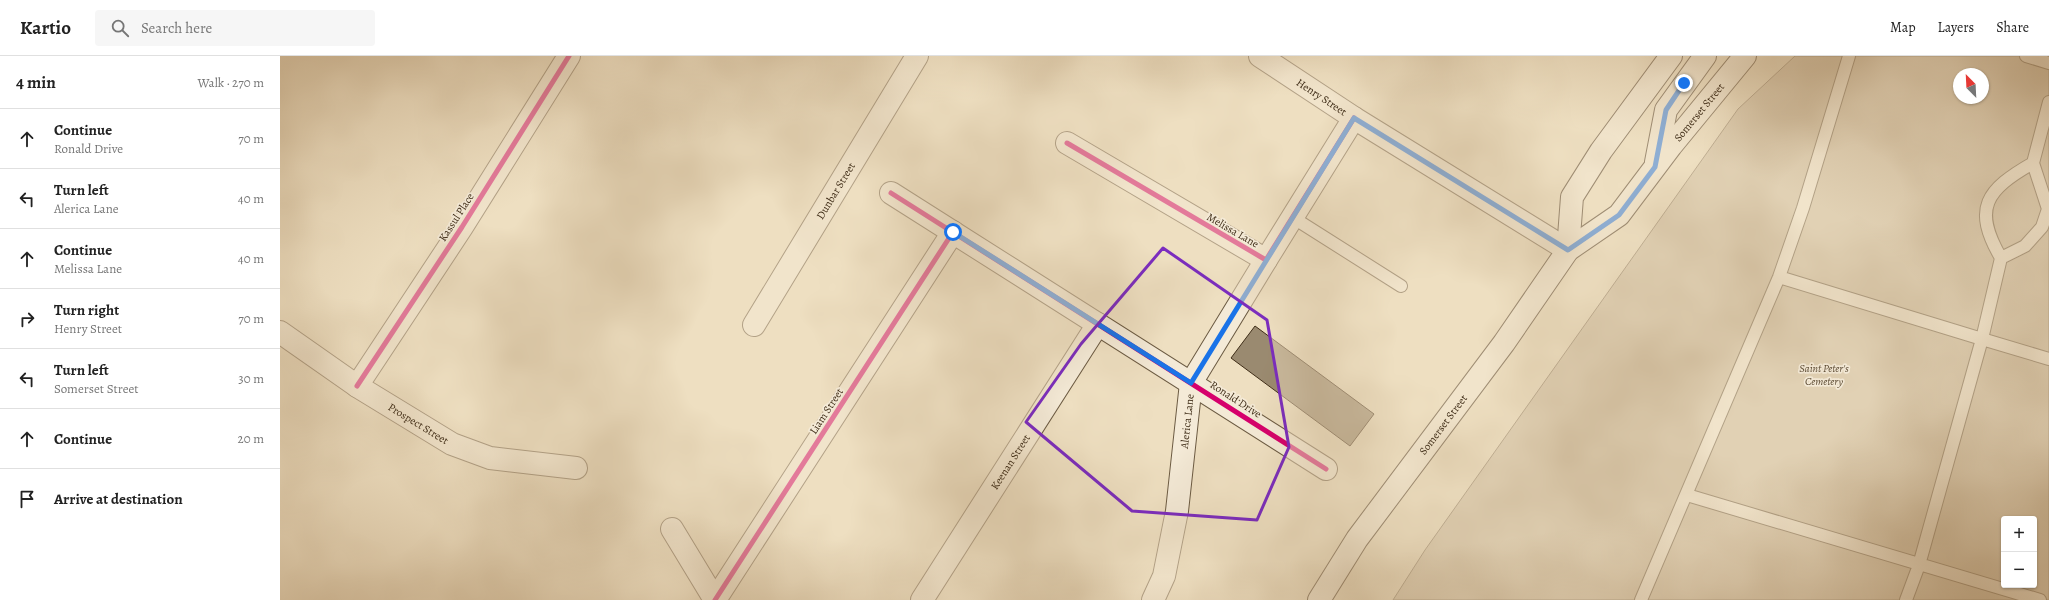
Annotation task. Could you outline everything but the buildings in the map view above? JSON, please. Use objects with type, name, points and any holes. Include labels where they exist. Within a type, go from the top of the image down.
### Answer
[{"type":"street","name":"Kassul Place","points":[[357,386],[462,227],[569,56]]},
{"type":"street","name":"Dunbar Street","points":[[754,326],[917,56]]},
{"type":"street","name":"Henry Street","points":[[1260,56],[1354,118],[1568,250]]},
{"type":"street","points":[[1568,250],[1572,197],[1601,151],[1671,56]]},
{"type":"street","points":[[1655,167],[1666,110],[1705,56]]},
{"type":"street","name":"Somerset Street","points":[[1319,600],[1357,539],[1504,343],[1568,250],[1619,215],[1655,167],[1745,56]]},
{"type":"street","name":"Melissa Lane","points":[[1067,143],[1266,260],[1354,118]]},
{"type":"street","name":"Ronald Drive","points":[[891,193],[1326,469]]},
{"type":"street","name":"Liam Street","points":[[715,600],[953,232]]},
{"type":"street","name":"Alerica Lane","points":[[1153,600],[1164,576],[1177,511],[1191,383],[1266,260]]},
{"type":"street","name":"Keenan Street","points":[[922,600],[1098,324]]},
{"type":"street","name":"Prospect Street","points":[[280,332],[357,386],[452,444],[490,458],[576,468]]},
{"type":"street","points":[[672,529],[715,600]]},
{"type":"lane","points":[[1641,600],[1779,277],[1804,208],[1849,56]]},
{"type":"lane","points":[[2026,56],[2049,63]]},
{"type":"lane","points":[[2001,258],[2025,246],[2042,228],[2048,209],[2033,163],[2049,102]]},
{"type":"lane","points":[[1906,600],[1919,565],[1982,339],[2001,258],[1991,241],[1986,219],[1988,200],[1996,188],[2007,178],[2033,163]]},
{"type":"lane","points":[[1292,217],[1401,286]]},
{"type":"lane","points":[[1779,277],[2049,359]]},
{"type":"lane","points":[[1687,495],[2040,600]]},
{"type":"highlighted area","points":[[1163,248],[1267,320],[1289,447],[1257,520],[1132,511],[1026,422],[1081,344]]},
{"type":"green space","name":"Saint Peter's Cemetery","points":[[1795,56],[2049,56],[2049,600],[1393,600],[1425,550],[1738,109]]},
{"type":"cycle path","points":[[357,386],[462,227],[569,56]]},
{"type":"cycle path","points":[[1067,143],[1266,260],[1354,118]]},
{"type":"cycle path","points":[[891,193],[1326,469]]},
{"type":"cycle path","points":[[715,600],[953,232]]},
{"type":"route","points":[[953,232],[1191,383],[1354,118],[1568,250],[1619,215],[1655,167],[1666,110],[1684,83]]}]
